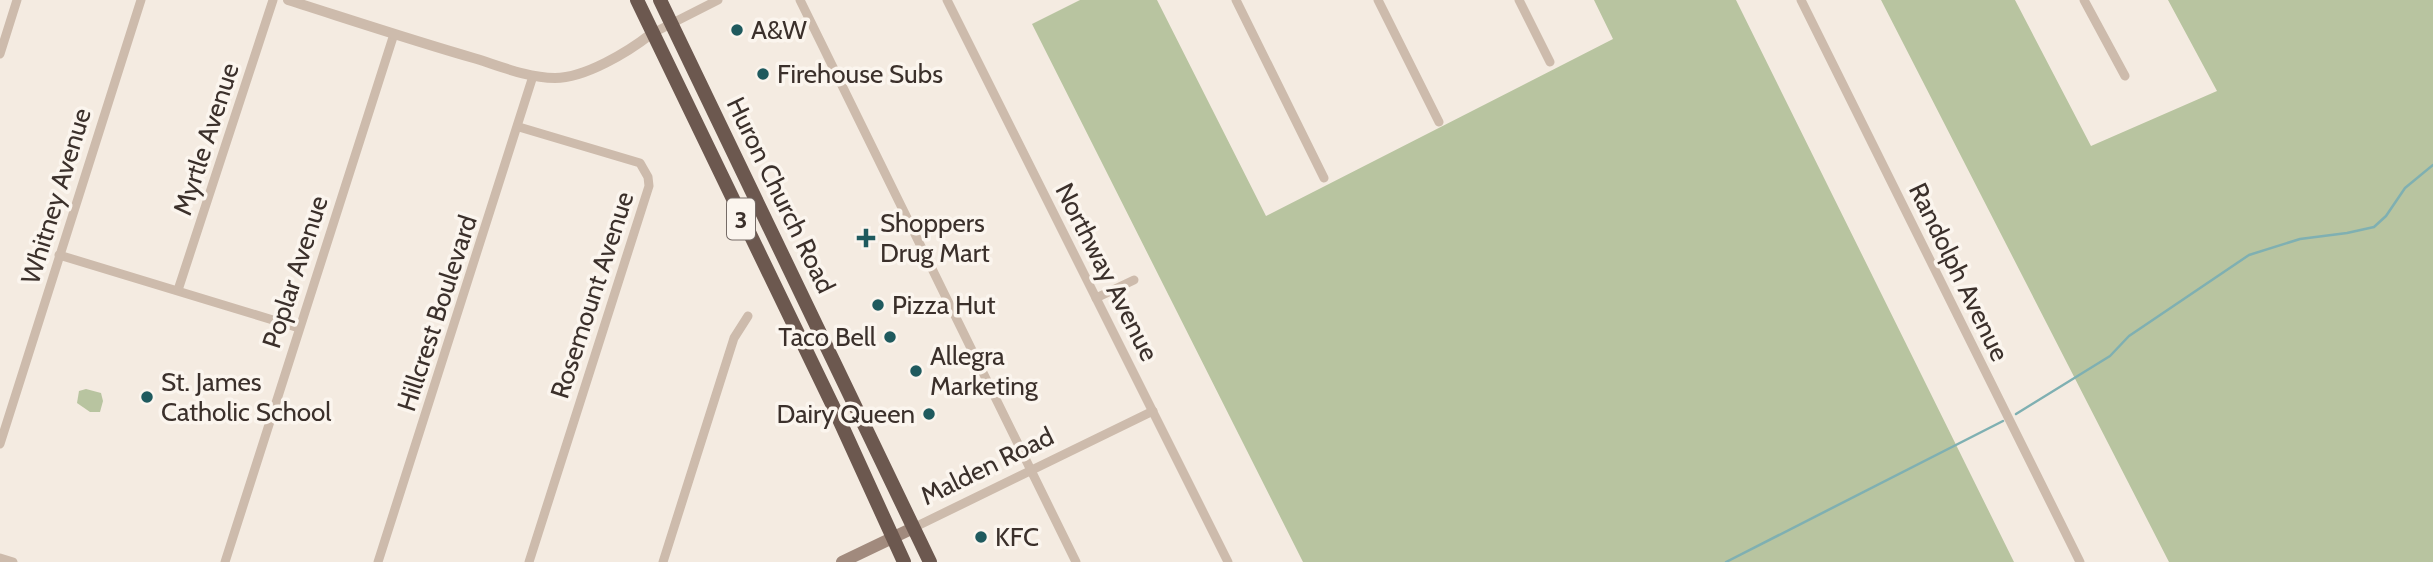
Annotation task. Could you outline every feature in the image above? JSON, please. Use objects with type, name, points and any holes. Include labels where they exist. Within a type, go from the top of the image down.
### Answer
[{"type":"highway","name":"Huron Church Road","points":[[636,0],[832,404],[904,562]]},
{"type":"highway","name":"Huron Church Road","points":[[660,0],[930,562]]},
{"type":"main road","name":"Malden Road","points":[[842,562],[913,528]]},
{"type":"street","points":[[0,54],[17,0]]},
{"type":"street","name":"Whitney Avenue","points":[[0,444],[141,0]]},
{"type":"street","name":"Myrtle Avenue","points":[[178,290],[273,0]]},
{"type":"street","points":[[288,0],[533,76],[556,78],[586,71],[718,0]]},
{"type":"street","points":[[800,0],[1076,562]]},
{"type":"street","name":"Northway Avenue","points":[[947,0],[1228,562]]},
{"type":"street","points":[[1236,0],[1324,178]]},
{"type":"street","points":[[1378,0],[1439,122]]},
{"type":"street","points":[[1519,0],[1550,62]]},
{"type":"street","name":"Randolph Avenue","points":[[1801,0],[2080,562]]},
{"type":"street","points":[[2084,0],[2125,76]]},
{"type":"street","name":"Poplar Avenue","points":[[225,562],[394,34]]},
{"type":"street","name":"Hillcrest Boulevard","points":[[379,562],[533,76]]},
{"type":"street","name":"Rosemount Avenue","points":[[519,127],[640,163],[648,177],[649,186],[529,562]]},
{"type":"street","points":[[59,255],[299,328]]},
{"type":"street","points":[[1096,298],[1134,280]]},
{"type":"street","points":[[663,562],[734,338],[748,316]]},
{"type":"street","name":"Malden Road","points":[[913,528],[1153,411]]},
{"type":"street","points":[[0,558],[13,562]]},
{"type":"green space","points":[[1080,0],[1157,0],[1266,216],[1613,39],[1594,0],[1736,0],[2014,562],[1303,562],[1032,24]]},
{"type":"green space","points":[[1881,0],[2015,0],[2091,146],[2217,91],[2168,0],[2433,0],[2433,562],[2169,562]]},
{"type":"green space","points":[[86,389],[101,393],[103,401],[100,412],[90,412],[77,403],[79,391]]},
{"type":"waterway","points":[[2016,414],[2110,356],[2129,336],[2249,255],[2300,239],[2374,227],[2386,216],[2405,188],[2433,165]]},
{"type":"waterway","points":[[1726,562],[2003,421]]},
{"type":"place","name":"A&W","points":[[737,30]]},
{"type":"place","name":"Firehouse Subs","points":[[763,74]]},
{"type":"place","name":"Shoppers Drug Mart","points":[[866,238]]},
{"type":"place","name":"Pizza Hut","points":[[878,305]]},
{"type":"place","name":"Taco Bell","points":[[890,337]]},
{"type":"place","name":"Allegra Marketing","points":[[916,371]]},
{"type":"place","name":"St. James Catholic School","points":[[147,397]]},
{"type":"place","name":"Dairy Queen","points":[[929,414]]},
{"type":"place","name":"KFC","points":[[981,537]]}]
